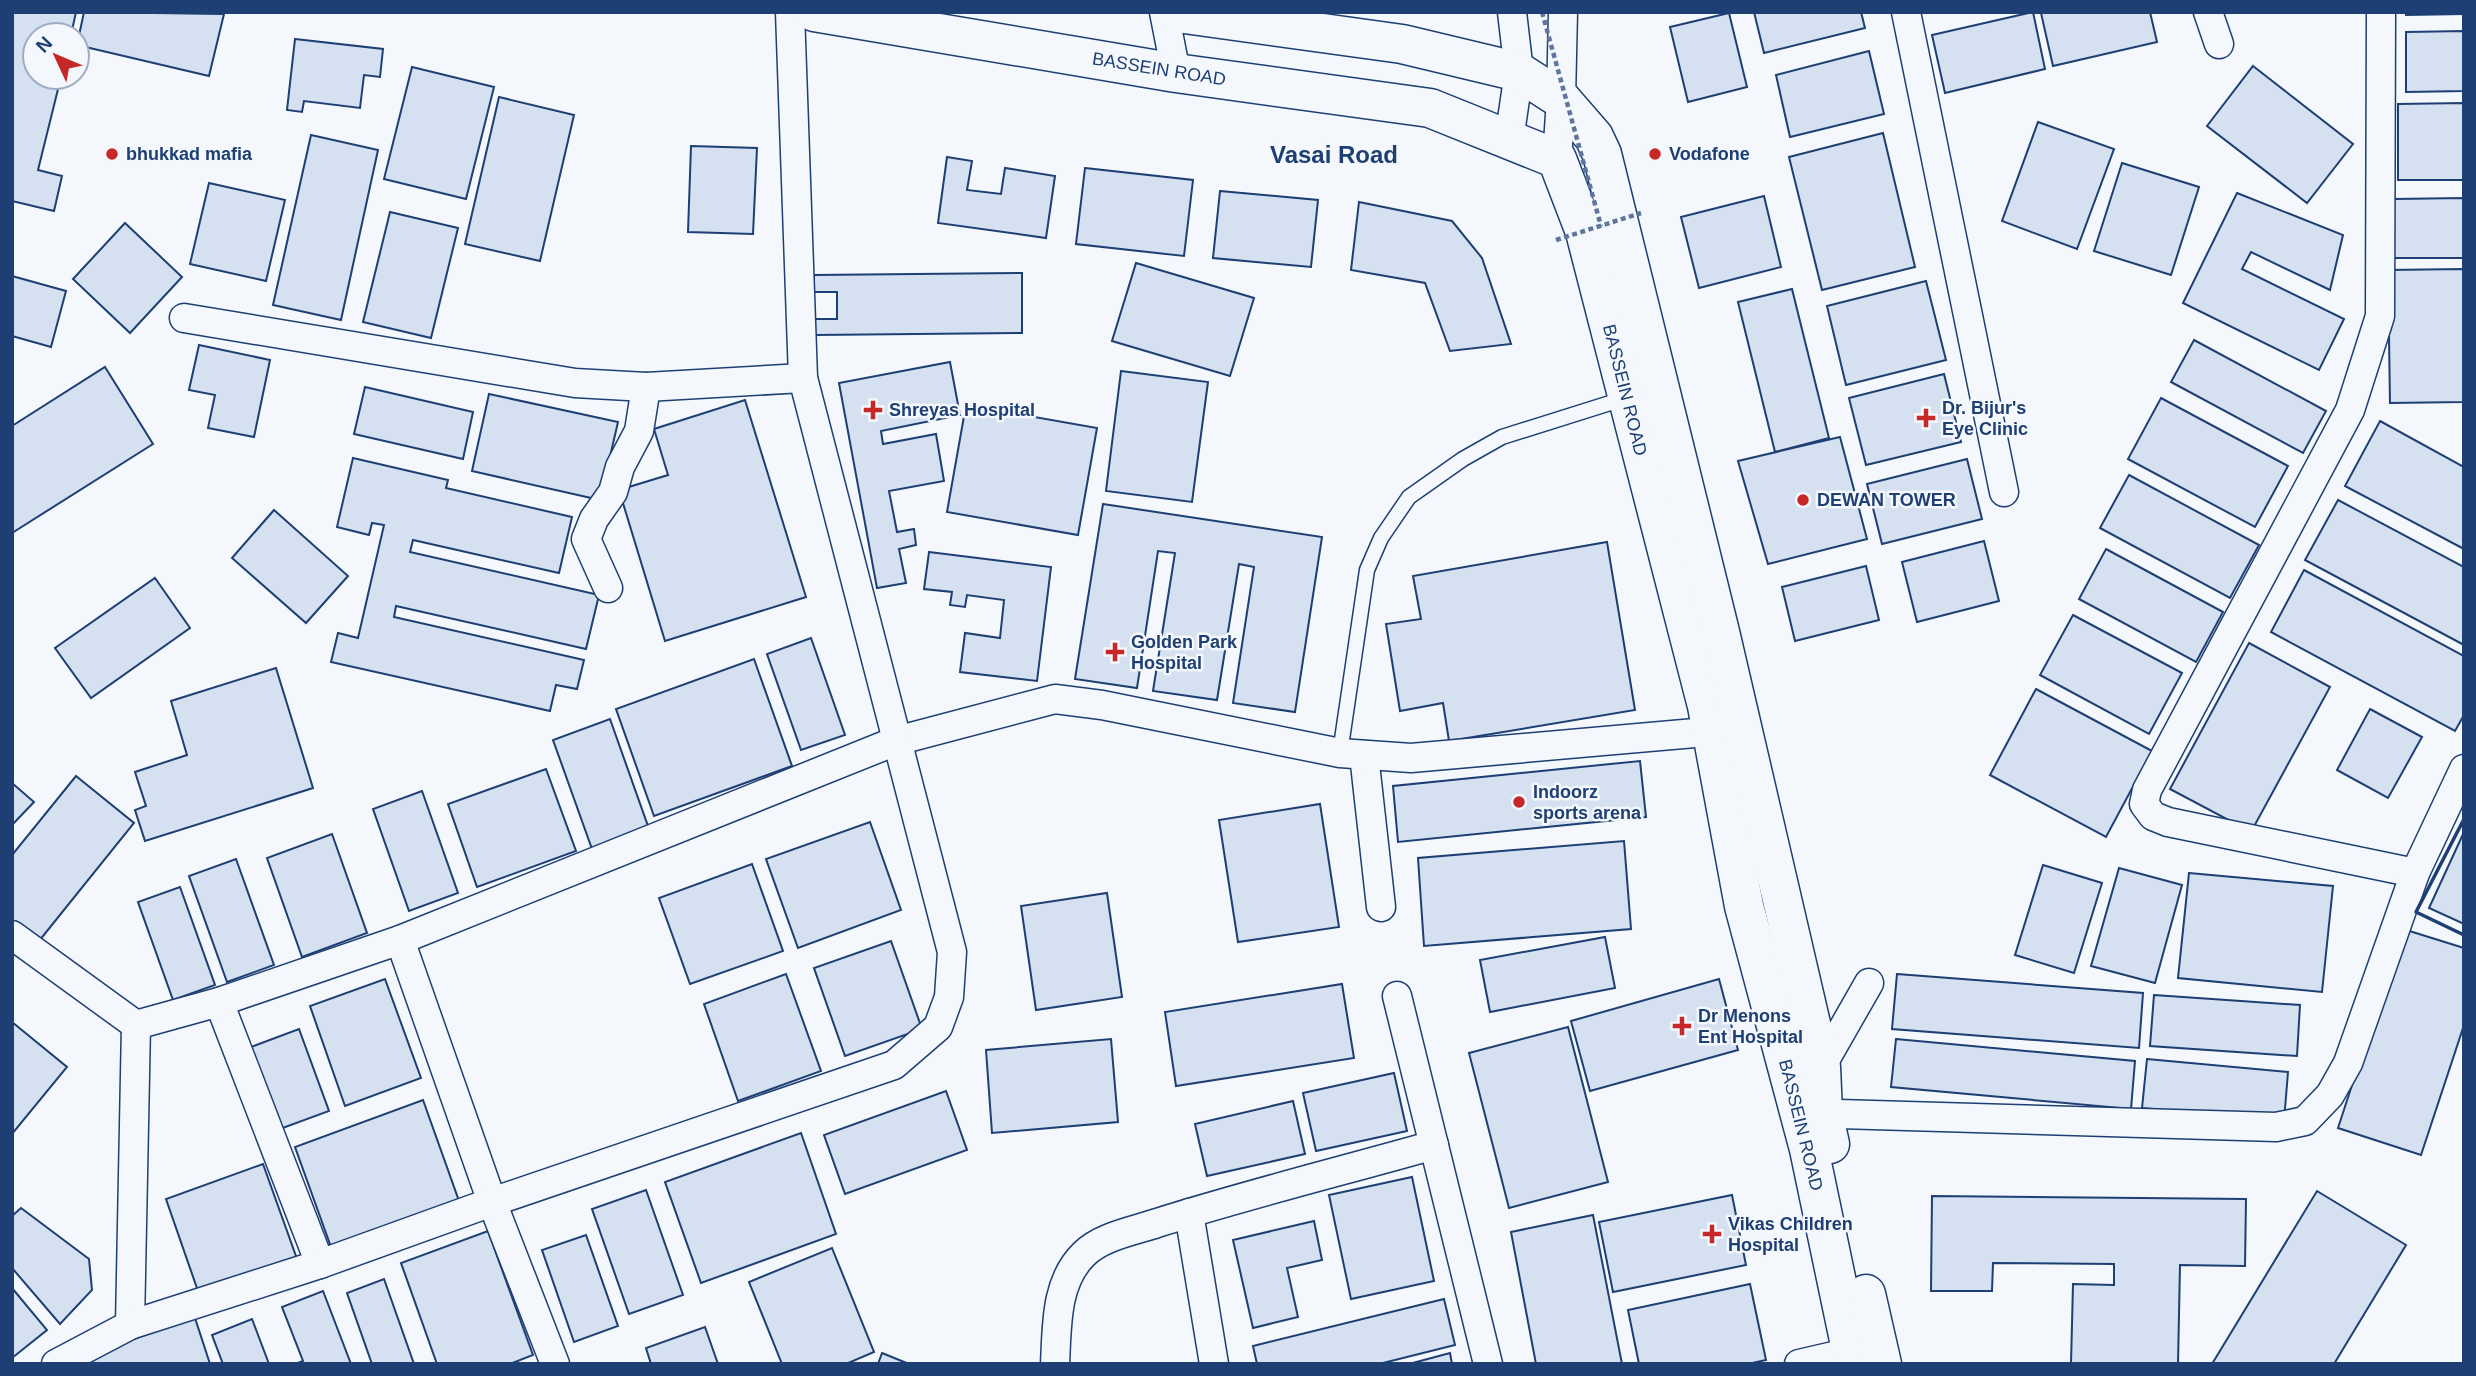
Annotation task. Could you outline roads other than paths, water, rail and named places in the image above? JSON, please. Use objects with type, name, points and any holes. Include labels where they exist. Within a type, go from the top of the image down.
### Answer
[{"type":"main road","name":"BASSEIN ROAD","points":[[814,12],[1176,73],[1430,108],[1557,159],[1585,232],[1707,706],[1727,730],[1744,906],[1811,1113]]},
{"type":"main road","name":"BASSEIN ROAD","points":[[1170,12],[1402,44],[1519,72],[1561,99],[1594,137],[1602,154],[1727,730],[1821,1067],[1811,1113],[1809,1149],[1862,1360]]},
{"type":"street","points":[[56,1364],[130,1325],[320,1264],[492,1202],[894,1065],[938,1027],[949,997],[952,952],[803,378],[790,12]]},
{"type":"street","points":[[1164,12],[1176,73]]},
{"type":"street","points":[[1509,140],[1519,72],[1512,12]]},
{"type":"street","points":[[1557,159],[1563,12]]},
{"type":"street","points":[[1906,12],[2004,492]]},
{"type":"street","points":[[2208,12],[2219,44]]},
{"type":"street","points":[[2381,12],[2380,316],[2350,410],[2147,789],[2144,804],[2153,816],[2168,822],[2415,873]]},
{"type":"street","points":[[184,318],[575,383],[646,387],[803,378]]},
{"type":"street","points":[[608,588],[586,539],[594,519],[613,492],[620,467],[639,431],[646,387]]},
{"type":"street","points":[[136,1025],[219,1002],[400,940],[896,741],[1055,699],[1102,705],[1352,754],[1411,758],[1727,730]]},
{"type":"street","points":[[1352,754],[1381,907]]},
{"type":"street","points":[[1811,1113],[2276,1128],[2305,1121],[2330,1095],[2348,1063],[2415,873],[2464,769]]},
{"type":"street","points":[[12,935],[136,1025]]},
{"type":"street","points":[[400,940],[492,1202],[555,1364]]},
{"type":"street","points":[[1821,1067],[1869,983]]},
{"type":"street","points":[[1397,996],[1488,1364]]},
{"type":"street","points":[[219,1002],[320,1264]]},
{"type":"street","points":[[130,1325],[136,1025]]},
{"type":"street","points":[[1055,1364],[1059,1307],[1068,1274],[1085,1253],[1106,1240],[1189,1213],[1434,1145]]},
{"type":"street","points":[[1189,1213],[1214,1364]]},
{"type":"street","points":[[1799,1364],[1862,1360]]},
{"type":"lane","points":[[1352,754],[1367,570],[1381,538],[1409,497],[1464,459],[1502,437],[1627,398]]},
{"type":"place","name":"bhukkad mafia","points":[[112,154]]},
{"type":"place","name":"Vodafone","points":[[1655,154]]},
{"type":"place","name":"Shreyas Hospital","points":[[873,410]]},
{"type":"place","name":"Dr. Bijur's Eye Clinic","points":[[1926,418]]},
{"type":"place","name":"DEWAN TOWER","points":[[1803,500]]},
{"type":"place","name":"Golden Park Hospital","points":[[1115,652]]},
{"type":"place","name":"Indoorz sports arena","points":[[1519,802]]},
{"type":"place","name":"Dr Menons Ent Hospital","points":[[1682,1026]]},
{"type":"place","name":"Vikas Children Hospital","points":[[1712,1234]]},
{"type":"district","name":"Vasai Road","points":[[1334,154]]}]
